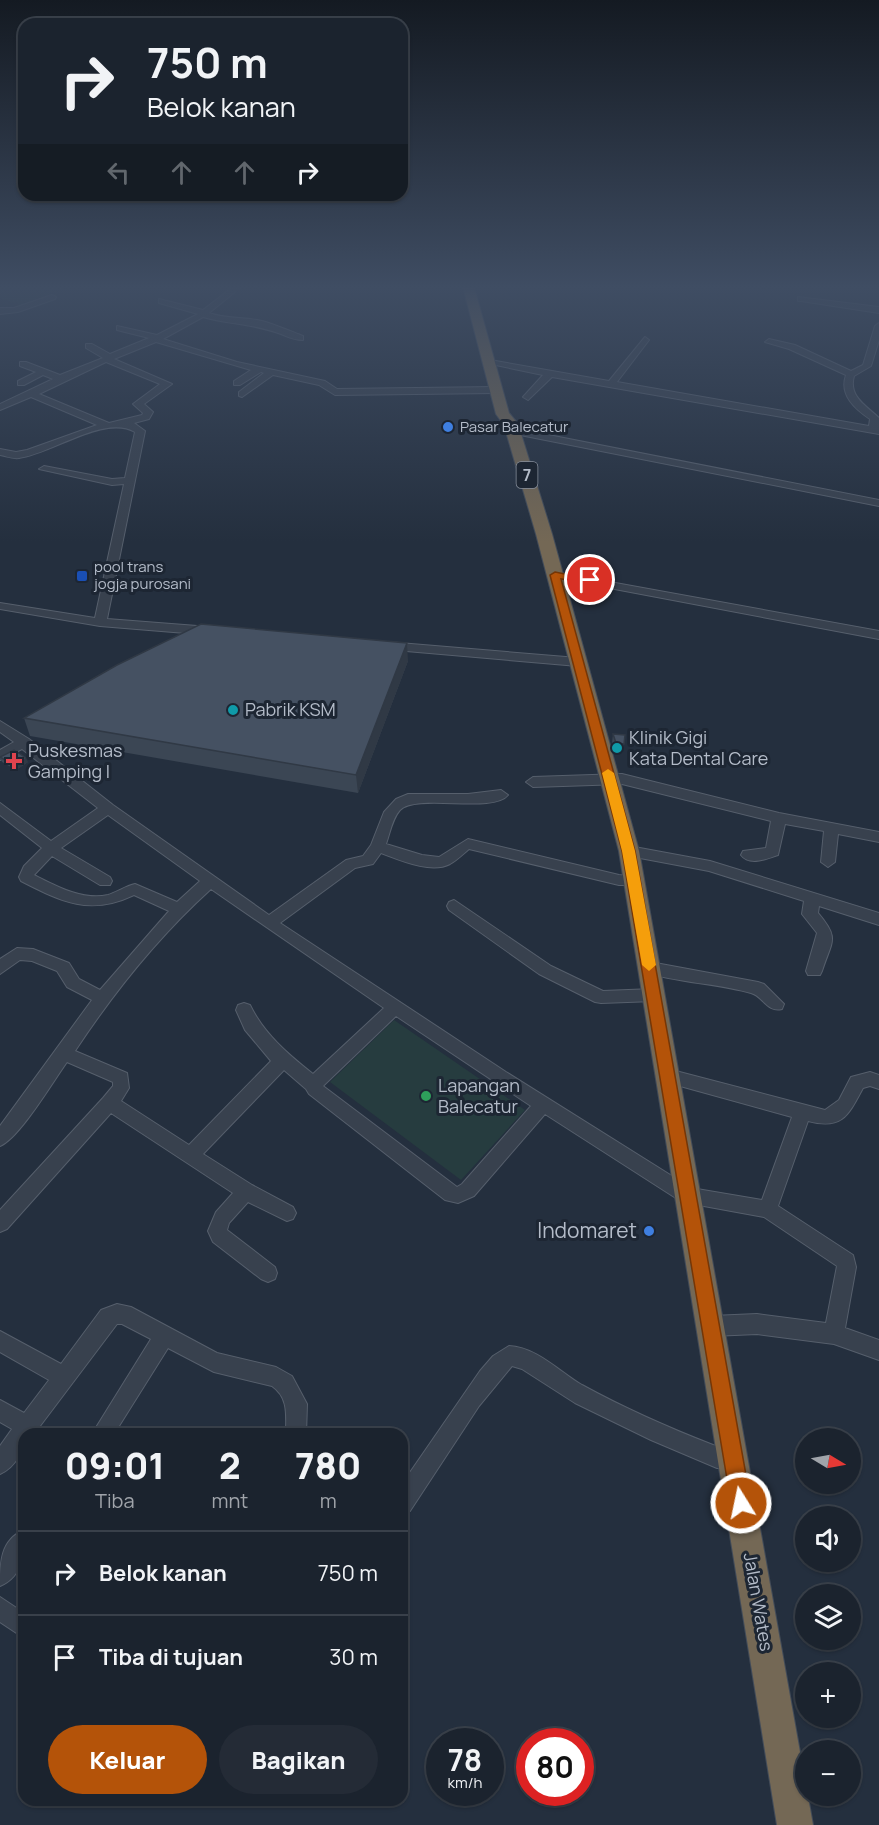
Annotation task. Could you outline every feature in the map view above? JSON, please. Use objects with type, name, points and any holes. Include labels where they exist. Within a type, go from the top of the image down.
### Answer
[{"type":"highway","points":[[493,372],[503,414],[508,416]]},
{"type":"highway","name":"7","points":[[495,372],[510,414],[508,416],[549,554]]},
{"type":"highway","name":"Jalan Wates","points":[[549,554],[629,851],[712,1326],[795,1825]]},
{"type":"street","points":[[43,372],[61,379]]},
{"type":"street","points":[[21,383],[43,372]]},
{"type":"street","points":[[0,407],[76,372]]},
{"type":"street","points":[[120,425],[146,417],[148,412],[138,404],[167,384],[140,372]]},
{"type":"street","points":[[237,383],[254,372]]},
{"type":"street","points":[[267,372],[322,383],[339,392],[496,390]]},
{"type":"street","points":[[545,372],[876,431],[877,417],[855,405],[848,381],[851,374],[855,372]]},
{"type":"street","points":[[612,383],[620,372]]},
{"type":"street","points":[[847,372],[851,374]]},
{"type":"street","points":[[242,394],[270,373]]},
{"type":"street","points":[[528,397],[550,373]]},
{"type":"street","points":[[31,394],[106,425]]},
{"type":"street","points":[[0,452],[21,455],[106,425],[135,427],[140,431],[100,622]]},
{"type":"street","points":[[513,431],[879,503]]},
{"type":"street","points":[[44,469],[112,482],[119,480],[128,482]]},
{"type":"street","points":[[549,554],[879,635]]},
{"type":"street","points":[[0,606],[100,622],[220,632]]},
{"type":"street","points":[[375,645],[578,662]]},
{"type":"street","points":[[0,725],[108,808],[269,923],[543,1104],[688,1196],[768,1209],[846,1262],[847,1267],[834,1334]]},
{"type":"street","points":[[0,756],[24,742]]},
{"type":"street","points":[[533,782],[609,778],[779,818],[879,837]]},
{"type":"street","points":[[269,923],[351,864],[368,860],[378,847],[391,810],[400,801],[468,799],[501,795]]},
{"type":"street","points":[[0,808],[52,849],[105,881]]},
{"type":"street","points":[[108,808],[29,868],[26,877],[70,896],[98,901],[108,900],[135,888],[178,909]]},
{"type":"street","points":[[748,855],[762,855],[773,851],[779,818]]},
{"type":"street","points":[[828,862],[831,828]]},
{"type":"street","points":[[378,847],[435,863],[446,860],[453,852],[468,844],[619,880],[634,881]]},
{"type":"street","points":[[629,851],[710,866],[879,919]]},
{"type":"street","points":[[0,1138],[40,1090],[63,1053],[104,999],[178,909],[211,880]]},
{"type":"street","points":[[812,899],[810,914],[825,932],[814,971]]},
{"type":"street","points":[[454,906],[545,970],[601,997],[654,995]]},
{"type":"street","points":[[0,968],[17,954],[33,955],[63,967],[73,983],[104,999]]},
{"type":"street","points":[[650,968],[758,988],[776,1005]]},
{"type":"street","points":[[314,1085],[395,1007]]},
{"type":"street","points":[[244,1010],[251,1025],[279,1057],[314,1085],[318,1091],[451,1194],[458,1195],[468,1190],[543,1104]]},
{"type":"street","points":[[0,1223],[122,1088],[122,1078],[63,1053]]},
{"type":"street","points":[[190,1155],[276,1068],[279,1057]]},
{"type":"street","points":[[668,1076],[825,1118],[841,1113],[857,1082],[870,1079],[879,1082]]},
{"type":"street","points":[[109,1103],[246,1191],[287,1213]]},
{"type":"street","points":[[768,1209],[802,1113]]},
{"type":"street","points":[[246,1191],[222,1218],[217,1231],[268,1273]]},
{"type":"street","points":[[0,1410],[27,1426],[108,1317],[124,1314],[214,1362],[276,1377],[285,1383],[297,1404],[296,1428]]},
{"type":"street","points":[[712,1326],[757,1324],[834,1334],[879,1350]]},
{"type":"street","points":[[106,1428],[164,1336]]},
{"type":"street","points":[[0,1341],[64,1377]]},
{"type":"street","points":[[408,1494],[482,1381],[499,1361],[509,1356],[520,1357],[564,1386],[623,1417],[717,1457],[733,1457]]},
{"type":"street","points":[[0,1462],[18,1438]]},
{"type":"street","points":[[0,1575],[18,1550]]},
{"type":"street","points":[[0,1608],[18,1622]]},
{"type":"green space","name":"Lapangan Balecatur","points":[[394,1020],[525,1110],[461,1180],[330,1082]]},
{"type":"building","name":"Pabrik KSM","points":[[201,624],[407,643],[356,775],[24,718],[117,665]]},
{"type":"building","points":[[613,734],[625,735],[624,744],[616,743]]},
{"type":"building","name":"Puskesmas Gamping I","points":[[14,750],[26,758],[15,766],[0,757]]},
{"type":"slow traffic","points":[[608,773],[629,851],[649,965]]},
{"type":"place","name":"Pasar Balecatur","points":[[448,427]]},
{"type":"place","name":"pool trans jogja purosani","points":[[82,576]]},
{"type":"place","name":"Pabrik KSM","points":[[233,710]]},
{"type":"place","name":"Klinik Gigi Kata Dental Care","points":[[617,748]]},
{"type":"place","name":"Puskesmas Gamping I","points":[[14,761]]},
{"type":"place","name":"Lapangan Balecatur","points":[[426,1096]]},
{"type":"place","name":"Indomaret","points":[[649,1231]]},
{"type":"route","points":[[590,580],[555,575],[629,851],[741,1503]]}]
